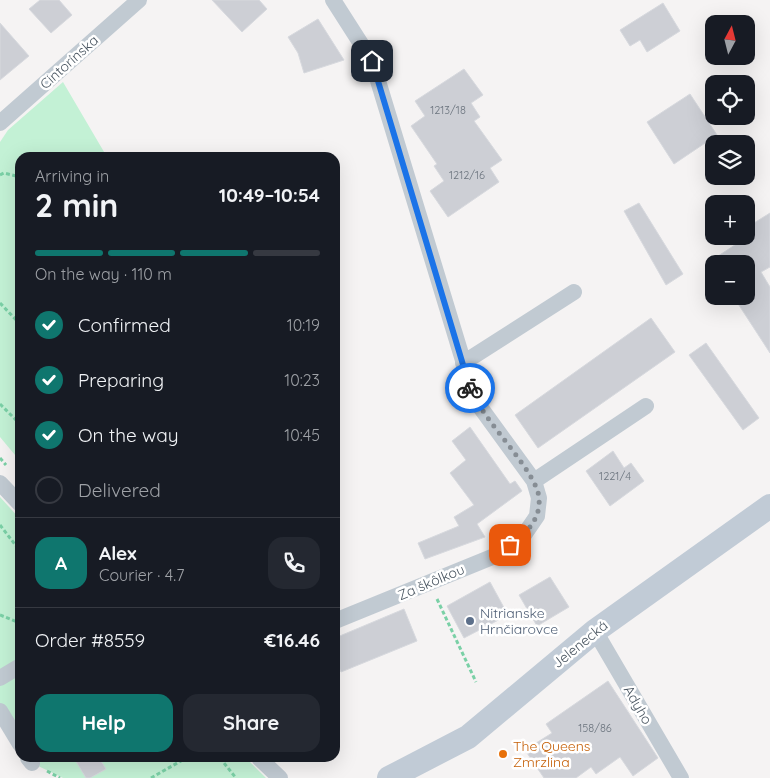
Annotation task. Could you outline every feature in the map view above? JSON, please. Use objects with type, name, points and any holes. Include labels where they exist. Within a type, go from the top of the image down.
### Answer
[{"type":"street","name":"Cintorínska","points":[[0,123],[139,0]]},
{"type":"street","name":"Za škôlkou","points":[[333,0],[372,61],[475,400],[534,480],[539,498],[537,516],[524,535],[497,555],[340,619]]},
{"type":"street","points":[[463,363],[574,292]]},
{"type":"street","points":[[534,480],[646,406]]},
{"type":"street","points":[[0,482],[15,498]]},
{"type":"street","name":"Jelenecká","points":[[388,778],[468,737],[595,631],[770,506]]},
{"type":"street","name":"Adyho","points":[[595,631],[681,778]]},
{"type":"street","points":[[0,678],[15,669]]},
{"type":"street","points":[[0,711],[15,736]]},
{"type":"street","points":[[263,762],[280,778]]},
{"type":"path","points":[[0,175],[4,173],[15,176]]},
{"type":"path","points":[[0,303],[15,319]]},
{"type":"path","points":[[0,404],[15,419]]},
{"type":"path","points":[[0,525],[15,544]]},
{"type":"path","points":[[430,583],[476,682]]},
{"type":"path","points":[[0,615],[15,621]]},
{"type":"path","points":[[151,778],[178,762]]},
{"type":"path","points":[[223,762],[236,778]]},
{"type":"green space","points":[[63,82],[104,152],[15,152],[15,455],[0,437],[0,142],[8,130]]},
{"type":"green space","points":[[0,497],[15,514],[15,734],[0,708]]},
{"type":"green space","points":[[250,762],[266,778],[63,778],[32,763]]},
{"type":"building","points":[[40,0],[59,0],[72,15],[51,33],[29,9]]},
{"type":"building","points":[[212,0],[259,0],[267,9],[242,32]]},
{"type":"building","points":[[663,3],[680,31],[647,52],[640,40],[630,46],[620,30]]},
{"type":"building","points":[[318,19],[344,60],[304,73],[298,53],[288,37]]},
{"type":"building","points":[[0,23],[29,56],[0,80]]},
{"type":"building","points":[[464,69],[483,95],[471,103],[480,117],[474,121],[502,160],[490,168],[499,182],[448,217],[430,191],[444,181],[434,166],[437,164],[411,126],[425,116],[415,101]]},
{"type":"building","points":[[690,94],[705,117],[705,125],[710,125],[717,135],[705,135],[705,143],[674,164],[647,122]]},
{"type":"building","points":[[639,203],[683,274],[666,285],[624,211]]},
{"type":"building","points":[[770,213],[770,267],[761,272],[770,287],[770,353],[739,305],[755,305],[755,255],[720,255],[735,245],[755,245],[755,222]]},
{"type":"building","points":[[651,318],[675,352],[538,448],[515,415]]},
{"type":"building","points":[[706,343],[759,418],[743,430],[689,355]]},
{"type":"building","points":[[470,427],[510,484],[515,481],[522,491],[477,524],[485,537],[425,559],[418,543],[459,526],[454,517],[474,505],[450,473],[466,460],[452,441]]},
{"type":"building","points":[[613,451],[624,468],[631,463],[644,481],[610,506],[586,471]]},
{"type":"building","points":[[550,577],[569,607],[537,626],[519,595]]},
{"type":"building","points":[[490,582],[508,615],[464,638],[447,606]]},
{"type":"building","points":[[404,609],[417,641],[341,672],[340,636]]},
{"type":"building","points":[[608,681],[658,758],[633,776],[620,757],[596,774],[591,767],[576,778],[544,778],[525,750],[552,733],[546,724]]},
{"type":"building","points":[[76,762],[102,762],[106,769],[90,778],[86,778]]},
{"type":"way so far","points":[[470,388],[490,424],[534,480],[539,498],[537,516],[524,535],[510,545]]},
{"type":"place","name":"Nitrianske Hrnčiarovce","points":[[470,621]]},
{"type":"place","name":"The Queens Zmrzlina","points":[[503,754]]},
{"type":"route","points":[[372,61],[470,388]]}]
